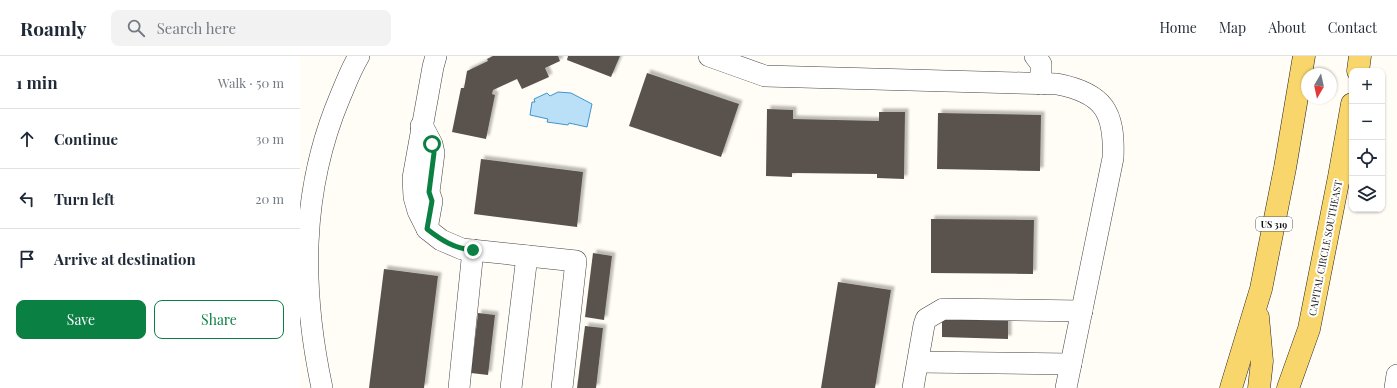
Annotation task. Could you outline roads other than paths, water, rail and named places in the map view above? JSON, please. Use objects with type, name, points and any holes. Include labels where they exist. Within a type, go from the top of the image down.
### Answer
[{"type":"main road","name":"US 319","points":[[1231,388],[1257,306],[1285,168],[1304,56]]},
{"type":"main road","points":[[1358,68],[1360,56]]},
{"type":"main road","name":"CAPITAL CIRCLE SOUTHEAST","points":[[1293,386],[1309,329],[1340,177],[1349,122]]},
{"type":"main road","points":[[1257,306],[1262,361],[1259,388]]},
{"type":"lane","points":[[322,388],[313,344],[307,289],[306,236],[313,185],[327,127],[359,56]]},
{"type":"lane","points":[[436,56],[422,125],[422,179],[414,197],[418,211],[427,229],[442,240],[462,249],[576,261],[562,388]]},
{"type":"lane","points":[[709,56],[765,76],[1058,84],[1087,92],[1097,100],[1106,111],[1111,123],[1114,138],[1113,158],[1066,388]]},
{"type":"lane","points":[[1035,56],[1041,64],[1041,84]]},
{"type":"lane","points":[[459,388],[473,250]]},
{"type":"lane","points":[[511,388],[527,256]]},
{"type":"lane","points":[[913,388],[926,319],[943,309],[1082,311]]},
{"type":"lane","points":[[918,362],[1071,364]]},
{"type":"lane","points":[[1395,388],[1397,375]]},
{"type":"water","points":[[558,92],[571,93],[592,104],[587,127],[569,123],[568,125],[547,122],[548,119],[530,115],[532,102],[535,102],[534,99],[547,93],[550,96]]}]
